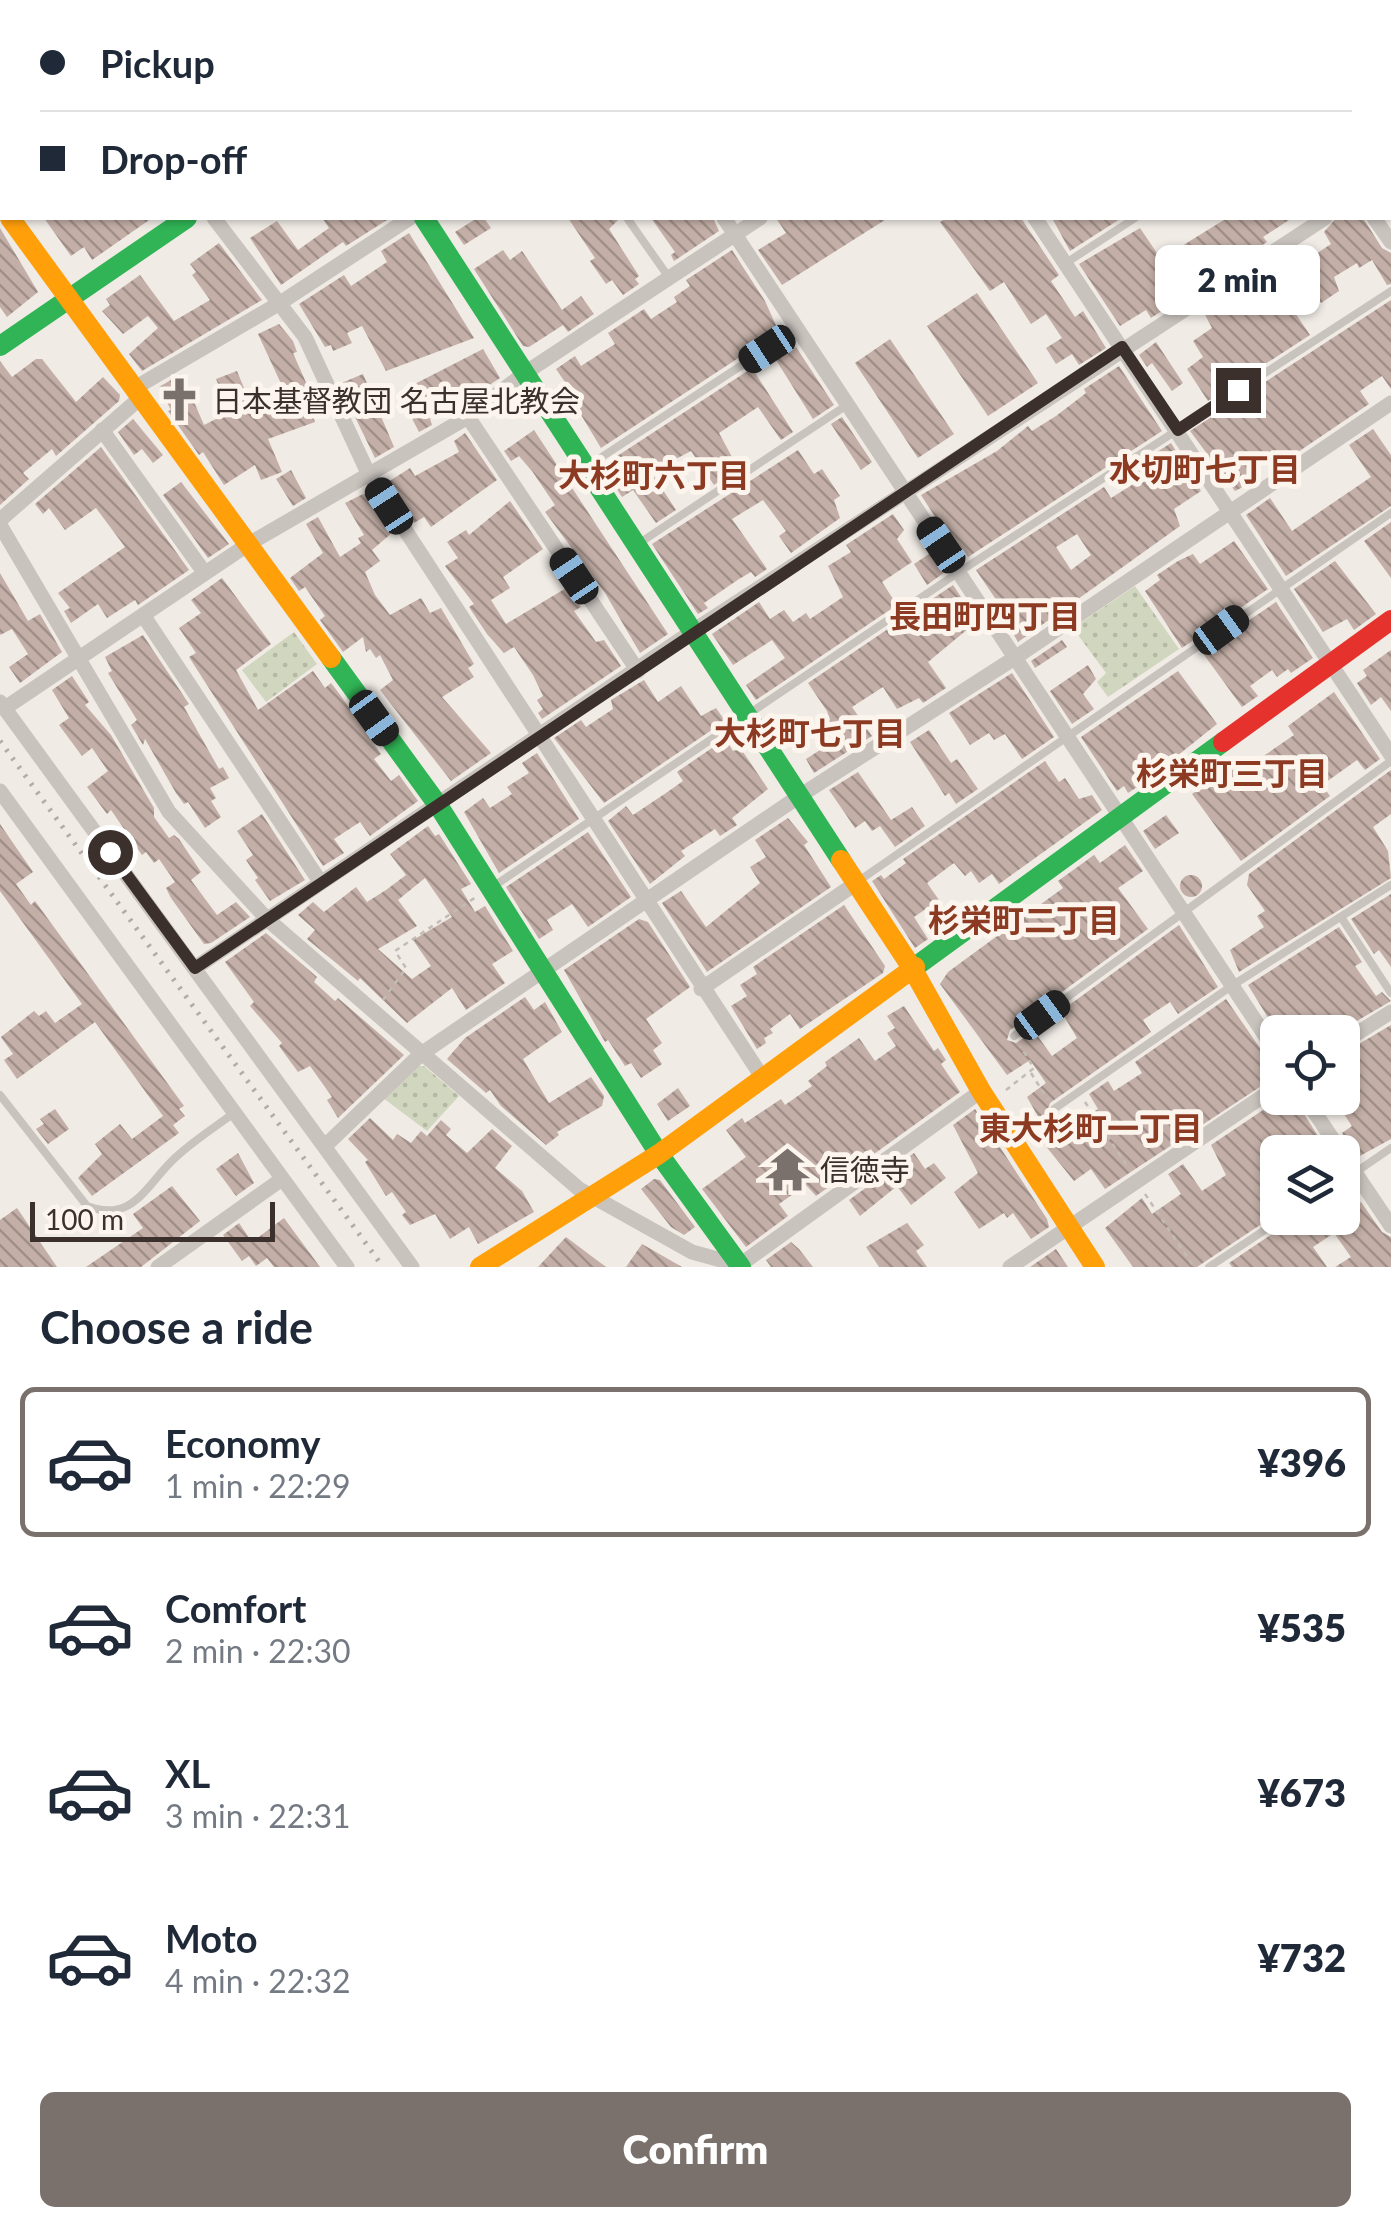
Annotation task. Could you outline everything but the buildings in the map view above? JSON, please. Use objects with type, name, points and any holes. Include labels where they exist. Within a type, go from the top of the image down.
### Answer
[{"type":"street","points":[[11,220],[438,806],[658,1154],[739,1266]]},
{"type":"street","points":[[0,346],[184,220]]},
{"type":"street","points":[[216,220],[305,337],[368,473],[590,819],[762,1077]]},
{"type":"street","points":[[407,220],[136,394],[0,522],[169,812],[267,919],[579,1189],[598,1196],[692,1252],[739,1266]]},
{"type":"street","points":[[425,220],[912,968],[985,1096],[1095,1267]]},
{"type":"street","points":[[725,220],[1260,1027]]},
{"type":"street","points":[[412,1267],[2,705],[143,616],[247,544],[468,417],[525,373],[757,220]]},
{"type":"street","points":[[1036,220],[1231,509],[1391,758]]},
{"type":"street","points":[[195,968],[693,631],[1122,347],[1322,220]]},
{"type":"street","points":[[1375,220],[1391,242]]},
{"type":"street","points":[[325,1146],[421,1054],[798,796],[1016,657],[1391,403]]},
{"type":"street","points":[[468,417],[638,671]]},
{"type":"street","points":[[102,430],[204,572]]},
{"type":"street","points":[[143,616],[321,883]]},
{"type":"street","points":[[480,1267],[598,1196],[658,1154],[1391,620]]},
{"type":"street","points":[[0,791],[347,1267]]},
{"type":"street","points":[[701,988],[855,884]]},
{"type":"street","points":[[1360,1032],[1391,1012]]},
{"type":"street","points":[[739,1266],[985,1096]]},
{"type":"street","points":[[1010,1267],[1260,1098]]},
{"type":"street","points":[[158,1267],[282,1178]]},
{"type":"street","points":[[1360,1185],[1391,1226]]},
{"type":"lane","points":[[628,220],[670,278]]},
{"type":"lane","points":[[1066,264],[1133,220]]},
{"type":"lane","points":[[490,888],[960,572],[1391,291]]},
{"type":"lane","points":[[586,468],[798,329]]},
{"type":"lane","points":[[636,545],[846,405]]},
{"type":"lane","points":[[855,884],[1391,513]]},
{"type":"lane","points":[[1014,1036],[1391,758]]},
{"type":"lane","points":[[1054,1110],[1233,985],[1391,885]]},
{"type":"lane","points":[[1340,917],[1391,993]]},
{"type":"lane","points":[[0,1095],[86,1206],[96,1210],[126,1209],[139,1202],[174,1158],[234,1113]]},
{"type":"lane","points":[[1360,1167],[1391,1148]]},
{"type":"lane","points":[[1209,1267],[1260,1233]]},
{"type":"path","points":[[374,1013],[406,968],[394,952],[490,888]]},
{"type":"path","points":[[985,1096],[1034,1068],[1014,1036]]},
{"type":"path","points":[[1030,1072],[1054,1110]]},
{"type":"green space","points":[[1135,586],[1179,649],[1108,697],[1097,682],[1106,673],[1073,628]]},
{"type":"green space","points":[[294,632],[317,664],[266,702],[242,670]]},
{"type":"green space","points":[[416,1066],[424,1066],[459,1096],[427,1131],[383,1098]]},
{"type":"railway","points":[[0,741],[383,1267]]},
{"type":"traffic: fast","points":[[0,346],[184,220]]},
{"type":"traffic: fast","points":[[425,220],[841,860]]},
{"type":"traffic: fast","points":[[331,658],[438,805],[659,1154],[741,1267]]},
{"type":"traffic: fast","points":[[915,967],[1223,742]]},
{"type":"traffic: slow","points":[[11,220],[331,658]]},
{"type":"traffic: slow","points":[[841,860],[912,968],[981,1091],[1095,1267]]},
{"type":"traffic: slow","points":[[480,1267],[659,1154],[915,967]]},
{"type":"traffic: jam","points":[[1223,742],[1391,620]]},
{"type":"place","name":"日本基督教団 名古屋北教会","points":[[179,400]]},
{"type":"place","name":"信徳寺","points":[[787,1169]]},
{"type":"district","name":"水切町七丁目","points":[[1205,468]]},
{"type":"district","name":"大杉町六丁目","points":[[654,474]]},
{"type":"district","name":"長田町四丁目","points":[[985,615]]},
{"type":"district","name":"大杉町七丁目","points":[[810,732]]},
{"type":"district","name":"杉栄町三丁目","points":[[1232,772]]},
{"type":"district","name":"杉栄町二丁目","points":[[1024,919]]},
{"type":"district","name":"東大杉町一丁目","points":[[1091,1127]]},
{"type":"route","points":[[110,852],[195,968],[1122,347],[1178,430],[1238,390]]}]
